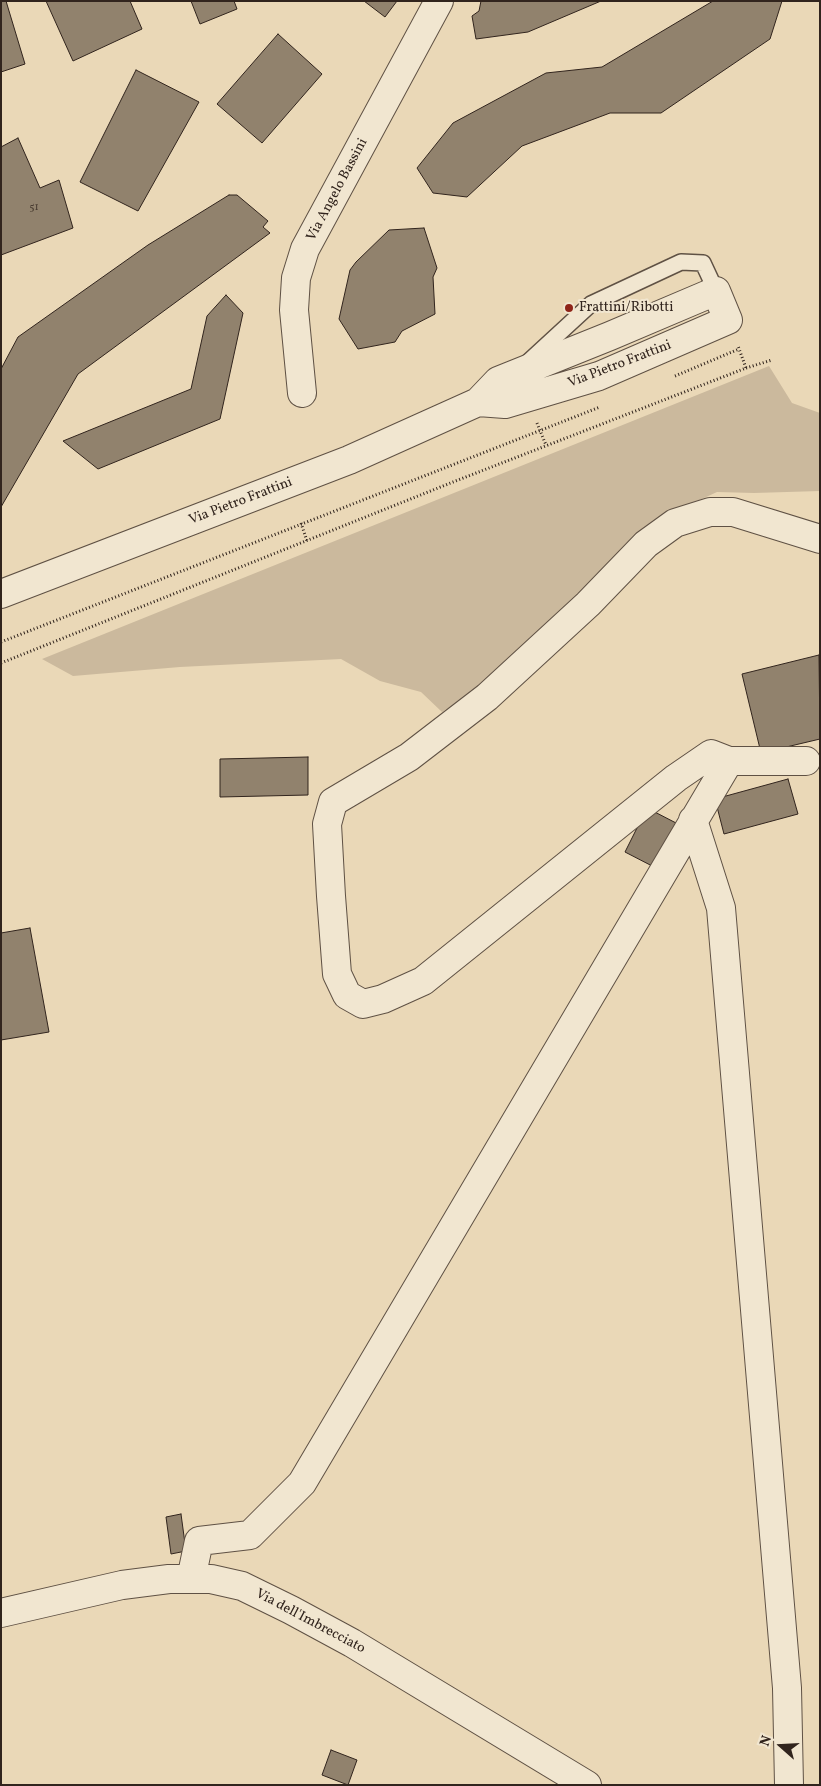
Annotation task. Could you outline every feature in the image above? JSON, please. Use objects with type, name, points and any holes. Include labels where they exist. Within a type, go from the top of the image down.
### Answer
[{"type":"street","name":"Via Angelo Bassini","points":[[302,393],[294,310],[296,278],[305,249],[439,1]]},
{"type":"street","name":"Via Pietro Frattini","points":[[1,594],[348,460],[478,402],[498,381],[716,291],[728,320],[599,376],[505,404],[478,402]]},
{"type":"street","points":[[806,761],[729,761],[712,754],[676,778],[423,981],[383,999],[363,1004],[347,995],[338,974],[331,896],[327,824],[333,802],[409,757],[487,697],[588,604],[646,544],[676,524],[710,512],[733,512],[820,538]]},
{"type":"street","points":[[191,1579],[199,1542],[250,1535],[302,1483],[729,761]]},
{"type":"street","points":[[693,820],[721,908],[787,1688],[788,1785]]},
{"type":"street","name":"Via dell'Imbrecciato","points":[[1,1613],[122,1585],[169,1579],[211,1579],[242,1586],[352,1642],[588,1785]]},
{"type":"lane","name":"Via Pietro Frattini","points":[[516,374],[590,304],[681,262],[703,263],[716,291]]},
{"type":"path","points":[[728,320],[746,368]]},
{"type":"path","points":[[667,379],[739,349]]},
{"type":"path","points":[[1,664],[546,445],[746,368],[772,360]]},
{"type":"path","points":[[1,642],[604,405]]},
{"type":"path","points":[[535,417],[546,445]]},
{"type":"path","points":[[302,523],[307,541]]},
{"type":"shaded area","points":[[769,366],[792,403],[820,413],[820,491],[717,492],[665,516],[493,679],[442,712],[421,692],[380,681],[341,659],[180,667],[73,676],[42,659]]},
{"type":"building","points":[[1,1],[6,1],[25,64],[1,72]]},
{"type":"building","points":[[46,1],[130,1],[142,29],[73,61]]},
{"type":"building","points":[[191,1],[234,1],[237,9],[200,24]]},
{"type":"building","points":[[364,1],[397,1],[385,17]]},
{"type":"building","points":[[481,1],[601,1],[528,32],[476,39],[472,16],[479,11]]},
{"type":"building","points":[[713,1],[782,1],[770,39],[661,113],[610,113],[522,146],[467,197],[433,193],[417,168],[453,123],[546,73],[602,67]]},
{"type":"building","points":[[278,34],[322,74],[262,143],[217,104]]},
{"type":"building","points":[[136,70],[199,102],[138,211],[80,182]]},
{"type":"building","points":[[18,138],[40,188],[59,180],[73,228],[1,255],[1,147]]},
{"type":"building","points":[[229,195],[237,195],[268,221],[263,227],[270,233],[78,374],[1,507],[1,369],[18,337],[148,245]]},
{"type":"building","points":[[424,228],[437,268],[433,277],[435,314],[402,331],[395,342],[358,349],[339,319],[350,270],[389,230]]},
{"type":"building","points":[[226,295],[243,313],[220,419],[98,469],[63,441],[191,389],[207,316]]},
{"type":"building","points":[[819,655],[820,739],[761,753],[742,674]]},
{"type":"building","points":[[308,757],[308,795],[220,797],[220,759]]},
{"type":"building","points":[[788,779],[798,814],[724,834],[715,799]]},
{"type":"building","points":[[647,808],[678,824],[656,868],[625,852]]},
{"type":"building","points":[[30,928],[49,1032],[1,1040],[1,933]]},
{"type":"building","points":[[181,1514],[186,1551],[171,1554],[166,1517]]},
{"type":"building","points":[[331,1750],[357,1760],[348,1785],[322,1775]]},
{"type":"place","name":"Frattini/Ribotti","points":[[569,308]]}]
